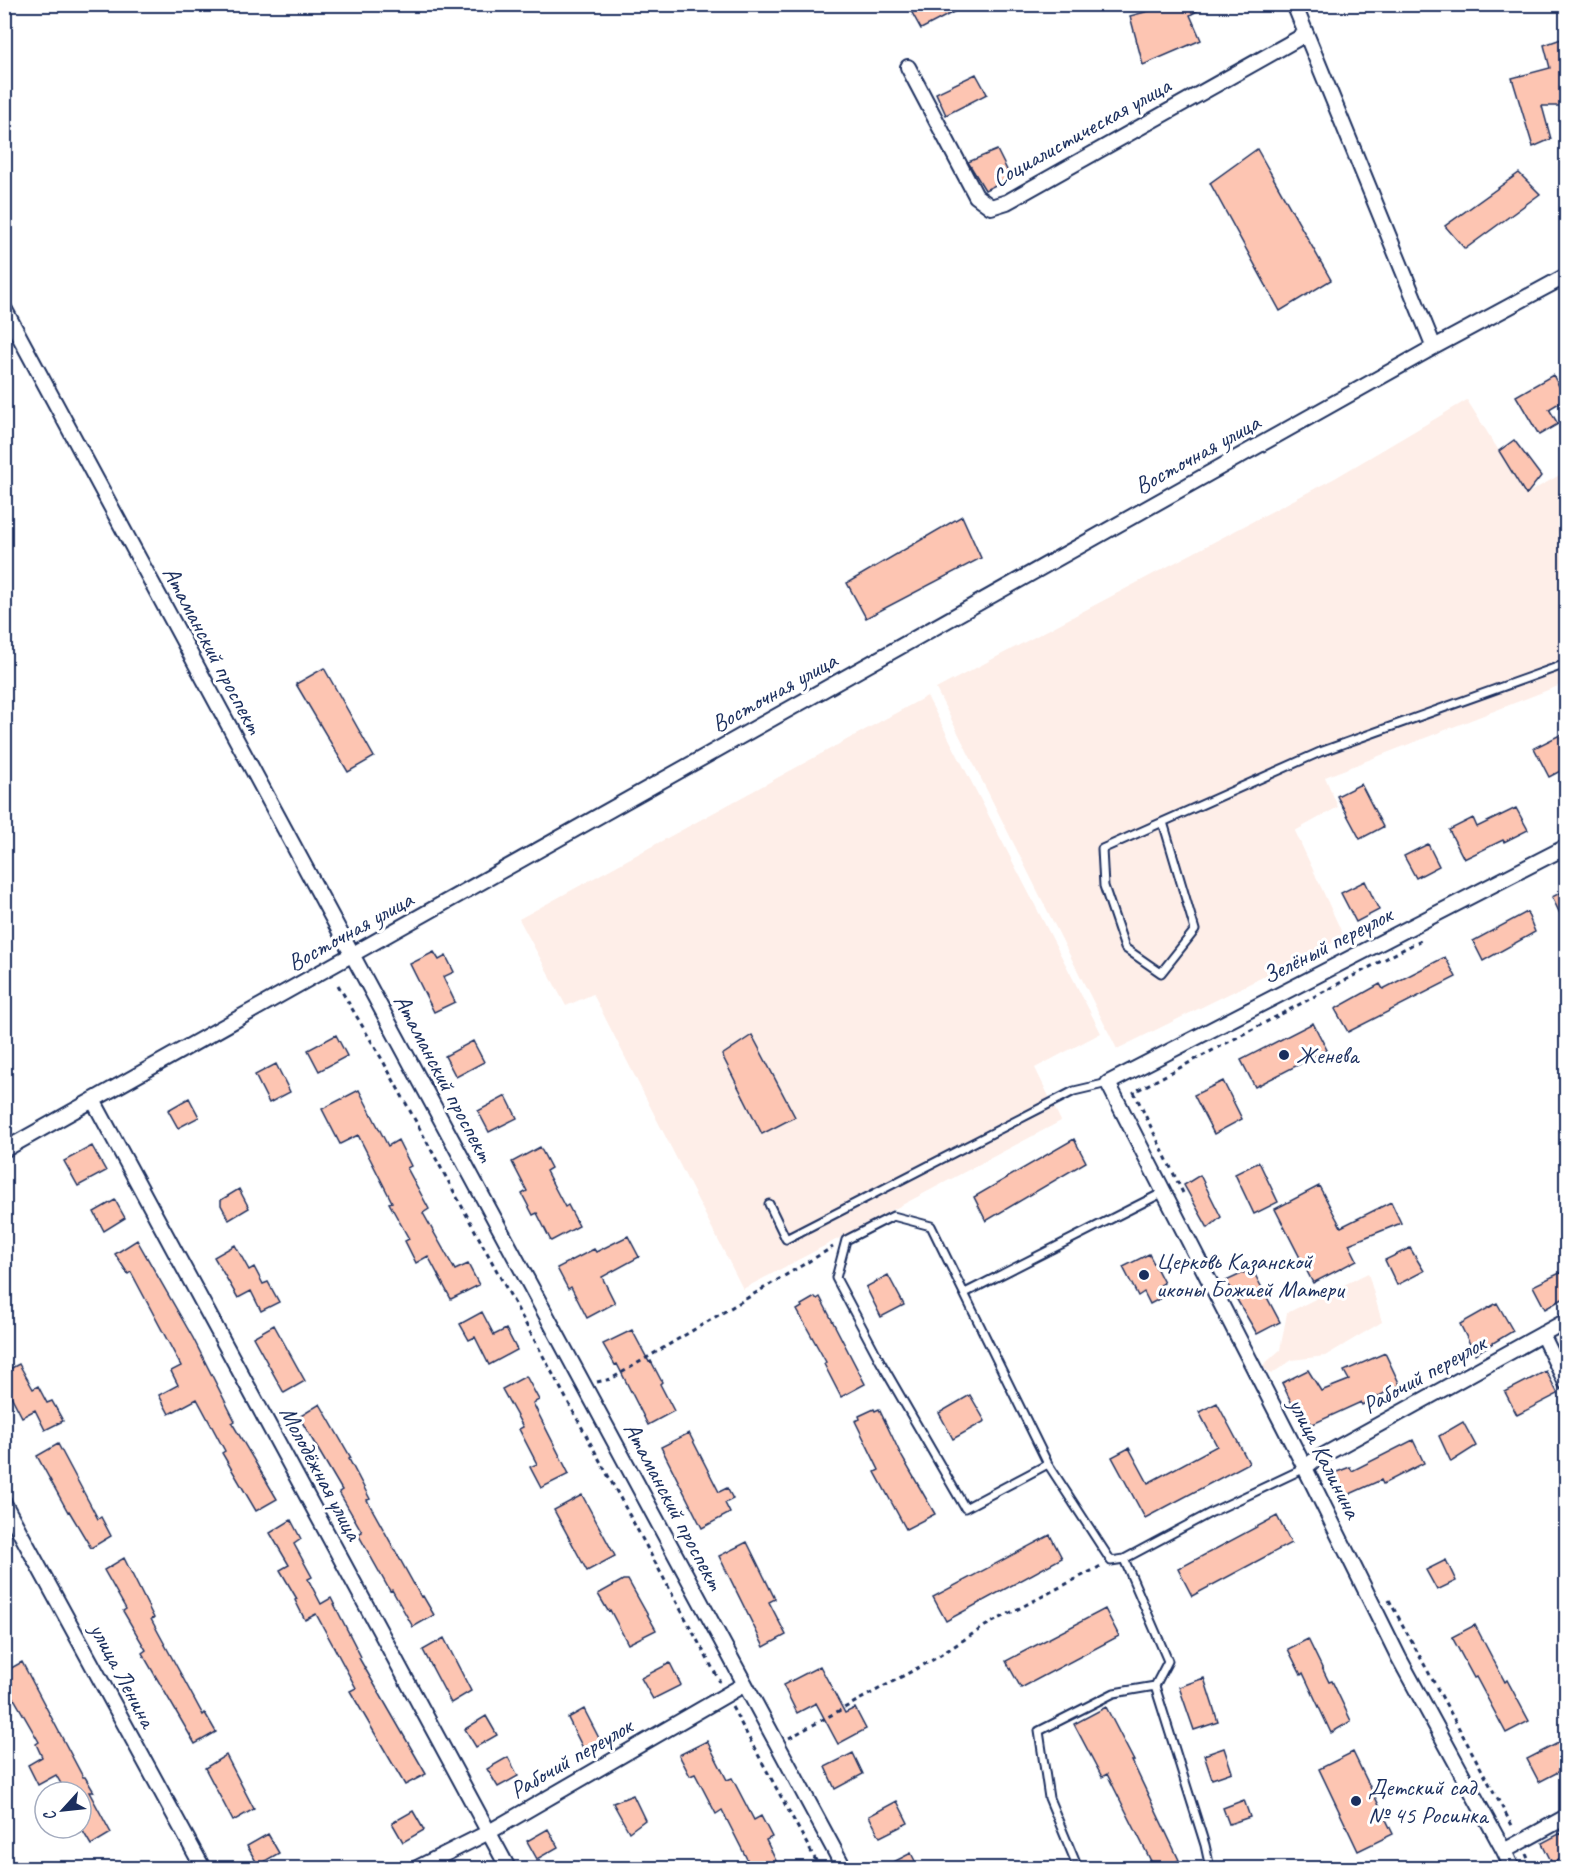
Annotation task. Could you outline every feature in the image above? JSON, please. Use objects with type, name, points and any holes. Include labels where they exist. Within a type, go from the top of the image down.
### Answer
[{"type":"street","points":[[1294,4],[1434,347]]},
{"type":"street","name":"Социалистическая улица","points":[[908,67],[976,196],[991,207],[1007,202],[1306,34]]},
{"type":"street","name":"Восточная улица","points":[[4,1150],[1434,347],[1566,276]]},
{"type":"street","name":"Атаманский проспект","points":[[4,308],[844,1869]]},
{"type":"street","name":"Зелёный переулок","points":[[1108,1083],[1566,847]]},
{"type":"street","name":"улица Калинина","points":[[1108,1083],[1305,1468],[1399,1658],[1512,1869]]},
{"type":"street","name":"Молодёжная улица","points":[[93,1100],[508,1869]]},
{"type":"street","name":"Рабочий переулок","points":[[1305,1468],[1313,1461],[1566,1321]]},
{"type":"street","points":[[1542,1334],[1566,1383]]},
{"type":"street","name":"улица Ленина","points":[[4,1503],[203,1869]]},
{"type":"street","name":"Рабочий переулок","points":[[417,1869],[489,1832],[745,1684]]},
{"type":"street","points":[[1504,1851],[1566,1816]]},
{"type":"lane","points":[[1163,822],[1195,930],[1161,973],[1125,948],[1104,886],[1102,849],[1320,752],[1566,664]]},
{"type":"lane","points":[[769,1204],[786,1239],[1074,1091],[1108,1083]]},
{"type":"lane","points":[[965,1293],[1164,1192]]},
{"type":"lane","points":[[1048,1464],[965,1508],[879,1361],[836,1278],[846,1240],[893,1216],[931,1226],[1048,1464],[1111,1561],[1124,1559],[1212,1512],[1305,1468]]},
{"type":"lane","points":[[1124,1559],[1168,1661],[1155,1686],[1205,1845],[1210,1869]]},
{"type":"lane","points":[[1078,1869],[1049,1798],[1038,1731],[1114,1693],[1155,1686]]},
{"type":"path","points":[[1185,1197],[1134,1092],[1429,936]]},
{"type":"path","points":[[338,985],[383,1061],[820,1869]]},
{"type":"path","points":[[583,1385],[611,1379],[846,1240]]},
{"type":"path","points":[[777,1745],[936,1658],[985,1626],[1111,1561]]},
{"type":"path","points":[[1386,1594],[1533,1869]]},
{"type":"shaded area","points":[[1467,400],[1526,494],[1565,472],[1566,683],[1325,777],[1338,807],[1295,831],[1344,937],[1117,1049],[936,689],[1335,478]]},
{"type":"shaded area","points":[[927,696],[1101,1033],[1035,1068],[1061,1121],[743,1289],[593,994],[566,1006],[519,919]]},
{"type":"shaded area","points":[[1368,1273],[1382,1322],[1325,1356],[1292,1360],[1271,1374],[1262,1366],[1280,1350],[1287,1313]]},
{"type":"building","points":[[919,4],[969,4],[921,29],[910,9]]},
{"type":"building","points":[[1147,4],[1209,4],[1190,15],[1201,40],[1143,65],[1130,16],[1149,11]]},
{"type":"building","points":[[1564,38],[1566,106],[1542,106],[1551,139],[1533,147],[1512,78],[1550,68],[1544,45]]},
{"type":"building","points":[[976,74],[987,94],[946,115],[936,93]]},
{"type":"building","points":[[1257,149],[1331,280],[1280,311],[1210,183]]},
{"type":"building","points":[[997,150],[1011,178],[985,190],[968,162]]},
{"type":"building","points":[[1519,173],[1540,194],[1465,249],[1445,226]]},
{"type":"building","points":[[1553,375],[1566,399],[1549,409],[1558,424],[1539,435],[1516,396]]},
{"type":"building","points":[[1514,440],[1541,476],[1526,495],[1499,451]]},
{"type":"building","points":[[962,516],[981,558],[866,618],[847,583]]},
{"type":"building","points":[[324,668],[374,757],[348,772],[296,684]]},
{"type":"building","points":[[1566,732],[1566,768],[1549,777],[1534,748]]},
{"type":"building","points":[[1361,784],[1383,827],[1360,839],[1337,796]]},
{"type":"building","points":[[1516,808],[1528,830],[1464,859],[1449,830],[1473,818],[1477,827]]},
{"type":"building","points":[[1428,844],[1439,866],[1416,878],[1404,856]]},
{"type":"building","points":[[1365,881],[1379,910],[1356,922],[1341,893]]},
{"type":"building","points":[[1566,890],[1566,926],[1552,897]]},
{"type":"building","points":[[1527,912],[1535,932],[1483,961],[1473,941]]},
{"type":"building","points":[[434,952],[439,960],[446,956],[454,972],[443,977],[455,1002],[434,1012],[410,964]]},
{"type":"building","points":[[1445,957],[1456,977],[1348,1032],[1335,1009],[1380,984],[1383,989]]},
{"type":"building","name":"Женева","points":[[1313,1023],[1327,1050],[1255,1087],[1241,1060]]},
{"type":"building","points":[[336,1035],[347,1056],[319,1071],[308,1050]]},
{"type":"building","points":[[752,1035],[795,1117],[762,1134],[722,1055]]},
{"type":"building","points":[[473,1041],[484,1062],[456,1077],[445,1056]]},
{"type":"building","points":[[276,1064],[290,1092],[269,1103],[255,1075]]},
{"type":"building","points":[[1223,1081],[1242,1119],[1214,1134],[1194,1095]]},
{"type":"building","points":[[359,1090],[388,1146],[398,1140],[411,1166],[407,1168],[429,1209],[423,1213],[455,1270],[468,1264],[479,1285],[451,1299],[428,1256],[416,1263],[405,1241],[409,1239],[389,1203],[392,1202],[358,1135],[340,1144],[322,1109]]},
{"type":"building","points":[[506,1096],[517,1118],[489,1132],[478,1111]]},
{"type":"building","points":[[189,1098],[199,1117],[178,1128],[168,1110]]},
{"type":"building","points":[[1074,1139],[1086,1162],[986,1221],[974,1197]]},
{"type":"building","points":[[92,1146],[106,1171],[78,1186],[64,1161]]},
{"type":"building","points":[[540,1147],[551,1168],[546,1171],[565,1207],[568,1205],[579,1226],[551,1241],[537,1213],[533,1215],[522,1194],[527,1191],[512,1162]]},
{"type":"building","points":[[1259,1162],[1278,1202],[1254,1214],[1235,1174]]},
{"type":"building","points":[[1200,1175],[1221,1217],[1208,1228],[1184,1185]]},
{"type":"building","points":[[1319,1186],[1341,1227],[1391,1202],[1401,1223],[1349,1244],[1357,1260],[1313,1283],[1275,1209]]},
{"type":"building","points":[[239,1189],[249,1208],[229,1220],[221,1205],[221,1200]]},
{"type":"building","points":[[115,1200],[125,1218],[104,1231],[94,1212]]},
{"type":"building","points":[[628,1236],[639,1257],[602,1277],[615,1303],[587,1318],[571,1287],[568,1289],[557,1268],[594,1249],[596,1252]]},
{"type":"building","points":[[137,1240],[193,1338],[235,1421],[232,1423],[277,1499],[256,1511],[222,1453],[225,1451],[197,1399],[169,1414],[159,1395],[178,1385],[171,1371],[181,1366],[131,1272],[128,1274],[115,1254]]},
{"type":"building","points":[[235,1245],[249,1270],[254,1267],[263,1284],[268,1282],[279,1302],[261,1311],[251,1291],[238,1298],[214,1257]]},
{"type":"building","points":[[1410,1248],[1424,1271],[1397,1285],[1385,1260]]},
{"type":"building","name":"Церковь Казанской иконы Божией Матери","points":[[1149,1254],[1164,1283],[1157,1287],[1163,1297],[1150,1304],[1144,1292],[1138,1296],[1123,1267]]},
{"type":"building","points":[[1252,1269],[1280,1322],[1257,1334],[1226,1281]]},
{"type":"building","points":[[1566,1270],[1566,1297],[1545,1309],[1533,1286]]},
{"type":"building","points":[[888,1275],[904,1305],[881,1317],[866,1287]]},
{"type":"building","points":[[815,1297],[817,1299],[820,1297],[865,1384],[841,1397],[824,1364],[826,1362],[797,1310]]},
{"type":"building","points":[[1497,1303],[1513,1331],[1475,1354],[1460,1324]]},
{"type":"building","points":[[482,1312],[494,1335],[506,1329],[517,1350],[489,1365],[475,1337],[469,1340],[460,1324]]},
{"type":"building","points":[[274,1325],[305,1381],[284,1393],[253,1337]]},
{"type":"building","points":[[632,1330],[662,1382],[660,1384],[674,1411],[648,1425],[617,1364],[615,1365],[603,1344]]},
{"type":"building","points":[[1385,1353],[1400,1385],[1362,1405],[1361,1402],[1313,1424],[1297,1414],[1282,1383],[1308,1370],[1321,1391],[1349,1380],[1344,1371]]},
{"type":"building","points":[[19,1364],[33,1389],[38,1386],[47,1403],[52,1401],[63,1421],[45,1430],[35,1410],[22,1417],[10,1394],[4,1397],[4,1372]]},
{"type":"building","points":[[1546,1371],[1558,1394],[1517,1415],[1505,1392]]},
{"type":"building","points":[[526,1376],[539,1400],[533,1403],[569,1474],[541,1488],[530,1467],[537,1464],[519,1429],[523,1427],[502,1389]]},
{"type":"building","points":[[970,1395],[985,1421],[953,1439],[939,1413]]},
{"type":"building","points":[[1217,1403],[1249,1463],[1145,1518],[1112,1457],[1129,1448],[1148,1483],[1217,1446],[1199,1412]]},
{"type":"building","points":[[320,1404],[351,1458],[349,1459],[370,1499],[367,1500],[421,1597],[423,1596],[434,1615],[413,1627],[358,1534],[362,1532],[339,1492],[342,1490],[299,1417]]},
{"type":"building","points":[[874,1409],[875,1411],[879,1409],[902,1457],[935,1514],[906,1529],[875,1472],[879,1470],[855,1421],[860,1419],[859,1416]]},
{"type":"building","points":[[1463,1422],[1476,1446],[1451,1462],[1439,1436]]},
{"type":"building","points":[[689,1433],[719,1492],[727,1488],[733,1499],[725,1503],[730,1513],[702,1528],[661,1447]]},
{"type":"building","points":[[1413,1440],[1424,1463],[1383,1484],[1381,1480],[1341,1498],[1329,1475],[1350,1467],[1352,1471]]},
{"type":"building","points":[[58,1444],[98,1519],[101,1517],[111,1536],[91,1548],[37,1456]]},
{"type":"building","points":[[582,1495],[615,1556],[587,1571],[554,1510]]},
{"type":"building","points":[[1277,1516],[1291,1543],[1192,1596],[1178,1569]]},
{"type":"building","points":[[291,1520],[301,1539],[294,1544],[312,1577],[308,1579],[321,1604],[331,1598],[361,1657],[359,1658],[426,1774],[405,1785],[350,1691],[356,1688],[316,1614],[305,1620],[295,1600],[297,1599],[280,1570],[289,1565],[270,1533]]},
{"type":"building","points":[[1050,1535],[1062,1558],[946,1621],[933,1597]]},
{"type":"building","points":[[747,1542],[775,1599],[769,1602],[786,1635],[764,1647],[719,1556]]},
{"type":"building","points":[[124,1558],[154,1618],[151,1619],[203,1715],[205,1713],[216,1732],[195,1744],[142,1653],[146,1650],[123,1611],[126,1609],[104,1570]]},
{"type":"building","points":[[1446,1560],[1456,1581],[1437,1590],[1426,1570]]},
{"type":"building","points":[[623,1580],[628,1580],[656,1630],[628,1644],[610,1610],[608,1611],[598,1594]]},
{"type":"building","points":[[1105,1609],[1119,1636],[1021,1688],[1006,1661]]},
{"type":"building","points":[[1475,1625],[1529,1721],[1506,1733],[1452,1637]]},
{"type":"building","points":[[444,1638],[471,1691],[451,1703],[423,1650]]},
{"type":"building","points":[[1308,1639],[1351,1721],[1331,1733],[1303,1673],[1301,1675],[1288,1649]]},
{"type":"building","points":[[22,1662],[83,1777],[87,1780],[59,1780],[56,1775],[47,1780],[36,1780],[28,1765],[42,1757],[36,1744],[39,1742],[4,1681],[4,1672]]},
{"type":"building","points":[[670,1663],[681,1685],[653,1699],[641,1678]]},
{"type":"building","points":[[820,1666],[845,1713],[855,1708],[866,1729],[838,1744],[816,1703],[797,1713],[783,1685]]},
{"type":"building","points":[[1204,1678],[1218,1722],[1194,1730],[1179,1687]]},
{"type":"building","points":[[1106,1707],[1134,1761],[1132,1761],[1179,1860],[1172,1864],[1174,1869],[1155,1869],[1107,1774],[1102,1777],[1074,1724]]},
{"type":"building","points":[[584,1709],[602,1744],[586,1754],[568,1718]]},
{"type":"building","points":[[486,1716],[497,1735],[476,1747],[465,1729]]},
{"type":"building","points":[[1566,1739],[1566,1768],[1539,1782],[1527,1759]]},
{"type":"building","points":[[707,1741],[727,1780],[732,1778],[754,1820],[761,1816],[772,1837],[766,1840],[780,1869],[752,1869],[722,1810],[716,1814],[695,1774],[690,1776],[679,1755]]},
{"type":"building","points":[[1224,1748],[1232,1772],[1212,1779],[1204,1755]]},
{"type":"building","name":"Детский сад № 45 Росинка","points":[[1353,1752],[1393,1834],[1358,1851],[1319,1769]]},
{"type":"building","points":[[853,1753],[863,1774],[835,1789],[825,1767]]},
{"type":"building","points":[[226,1755],[254,1809],[233,1821],[205,1768]]},
{"type":"building","points":[[508,1757],[518,1776],[498,1787],[487,1769]]},
{"type":"building","points":[[633,1795],[645,1820],[629,1832],[613,1803]]},
{"type":"building","points":[[93,1799],[111,1833],[91,1845],[88,1840],[93,1840]]},
{"type":"building","points":[[1244,1800],[1250,1817],[1229,1824],[1223,1808]]},
{"type":"building","points":[[897,1801],[908,1823],[880,1837],[869,1816]]},
{"type":"building","points":[[413,1811],[424,1830],[403,1842],[392,1823]]},
{"type":"building","points":[[548,1829],[558,1847],[537,1859],[527,1841]]},
{"type":"building","points":[[1561,1833],[1566,1845],[1566,1856],[1552,1863],[1542,1843]]},
{"type":"building","points":[[268,1834],[279,1853],[258,1865],[247,1846]]},
{"type":"building","points":[[911,1853],[919,1869],[880,1869]]},
{"type":"place","name":"Женева","points":[[1284,1055]]},
{"type":"place","name":"Церковь Казанской иконы Божией Матери","points":[[1144,1275]]},
{"type":"place","name":"Детский сад № 45 Росинка","points":[[1356,1801]]}]
